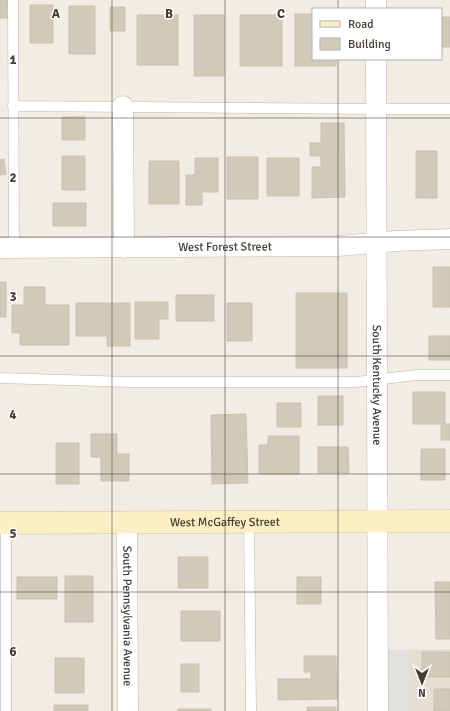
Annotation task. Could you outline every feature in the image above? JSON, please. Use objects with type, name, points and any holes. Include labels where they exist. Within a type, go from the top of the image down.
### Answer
[{"type":"main road","name":"West McGaffey Street","points":[[3,523],[450,521]]},
{"type":"street","name":"South Kentucky Avenue","points":[[376,60],[378,243],[378,711]]},
{"type":"street","points":[[123,106],[124,248]]},
{"type":"street","name":"West Forest Street","points":[[7,248],[338,246],[410,240],[450,239]]},
{"type":"street","name":"South Pennsylvania Avenue","points":[[127,522],[128,711]]},
{"type":"lane","points":[[7,248],[13,106],[13,0]]},
{"type":"lane","points":[[13,106],[450,109]]},
{"type":"lane","points":[[0,378],[211,383],[356,382],[377,381],[410,376],[450,375]]},
{"type":"lane","points":[[250,521],[252,711]]},
{"type":"lane","points":[[3,523],[3,642],[6,711]]},
{"type":"shaded area","points":[[450,649],[450,711],[378,711],[378,650]]},
{"type":"shaded area","points":[[378,650],[409,650],[409,711],[378,711]]},
{"type":"building","points":[[0,0],[9,0],[9,18],[0,18]]},
{"type":"building","points":[[30,5],[53,5],[53,43],[30,43]]},
{"type":"building","points":[[69,6],[95,6],[95,54],[69,54]]},
{"type":"building","points":[[110,7],[125,7],[125,31],[110,31]]},
{"type":"building","points":[[295,14],[312,14],[312,60],[336,60],[336,66],[295,66]]},
{"type":"building","points":[[137,15],[178,15],[178,65],[137,65]]},
{"type":"building","points":[[194,15],[224,15],[224,76],[194,76]]},
{"type":"building","points":[[240,15],[282,15],[282,66],[240,66]]},
{"type":"building","points":[[442,17],[450,17],[450,47],[442,47]]},
{"type":"building","points":[[62,117],[85,117],[85,140],[62,140]]},
{"type":"building","points":[[321,123],[344,123],[345,197],[312,198],[312,167],[321,167],[321,156],[310,156],[310,143],[321,143]]},
{"type":"building","points":[[416,151],[437,151],[437,198],[416,198]]},
{"type":"building","points":[[62,156],[85,156],[85,190],[62,190]]},
{"type":"building","points":[[227,157],[258,157],[258,199],[227,199]]},
{"type":"building","points":[[195,158],[218,158],[218,192],[202,192],[202,205],[186,205],[186,175],[195,175]]},
{"type":"building","points":[[267,158],[299,158],[299,196],[267,196]]},
{"type":"building","points":[[4,159],[6,174],[0,175],[0,160]]},
{"type":"building","points":[[149,161],[179,161],[179,204],[149,204]]},
{"type":"building","points":[[53,203],[86,203],[86,226],[53,226]]},
{"type":"building","points":[[433,267],[450,267],[450,307],[433,307]]},
{"type":"building","points":[[0,282],[6,282],[6,317],[0,317]]},
{"type":"building","points":[[24,287],[45,287],[45,305],[69,305],[69,345],[20,345],[20,333],[12,333],[12,305],[24,305]]},
{"type":"building","points":[[296,293],[347,293],[347,368],[296,368]]},
{"type":"building","points":[[176,295],[214,295],[214,321],[176,321]]},
{"type":"building","points":[[135,302],[168,302],[168,319],[159,319],[159,339],[135,339]]},
{"type":"building","points":[[76,303],[130,303],[130,346],[107,346],[107,336],[76,336]]},
{"type":"building","points":[[227,303],[252,303],[252,341],[227,341]]},
{"type":"building","points":[[429,336],[450,336],[450,360],[429,360]]},
{"type":"building","points":[[413,392],[445,392],[445,424],[450,424],[450,440],[441,440],[441,424],[413,424]]},
{"type":"building","points":[[318,396],[343,396],[343,425],[318,425]]},
{"type":"building","points":[[277,403],[301,403],[301,427],[277,427]]},
{"type":"building","points":[[246,414],[248,483],[212,484],[211,415]]},
{"type":"building","points":[[91,434],[117,434],[117,454],[129,454],[129,481],[101,481],[101,457],[91,457]]},
{"type":"building","points":[[268,436],[299,436],[299,474],[259,474],[259,445],[268,445]]},
{"type":"building","points":[[56,443],[79,443],[79,484],[56,484]]},
{"type":"building","points":[[318,447],[348,447],[349,473],[318,473]]},
{"type":"building","points":[[421,449],[445,449],[445,480],[421,480]]},
{"type":"building","points":[[178,557],[208,557],[208,588],[178,588]]},
{"type":"building","points":[[65,576],[93,576],[93,622],[65,622]]},
{"type":"building","points":[[17,577],[57,577],[57,599],[17,599]]},
{"type":"building","points":[[297,577],[321,577],[321,604],[297,604]]},
{"type":"building","points":[[435,582],[450,582],[450,639],[436,639]]},
{"type":"building","points":[[181,611],[220,611],[220,641],[181,641]]},
{"type":"building","points":[[422,652],[450,652],[450,677],[422,677]]},
{"type":"building","points":[[304,656],[336,656],[337,699],[278,700],[278,679],[311,679],[311,672],[304,672]]},
{"type":"building","points":[[55,658],[84,658],[84,693],[55,693]]},
{"type":"building","points":[[181,664],[199,664],[199,692],[181,692]]},
{"type":"building","points":[[434,689],[450,689],[450,711],[434,711]]},
{"type":"building","points":[[54,705],[88,705],[88,711],[54,711]]},
{"type":"building","points":[[307,707],[336,707],[336,711],[307,711]]},
{"type":"building","points":[[178,709],[211,709],[211,711],[178,711]]}]
